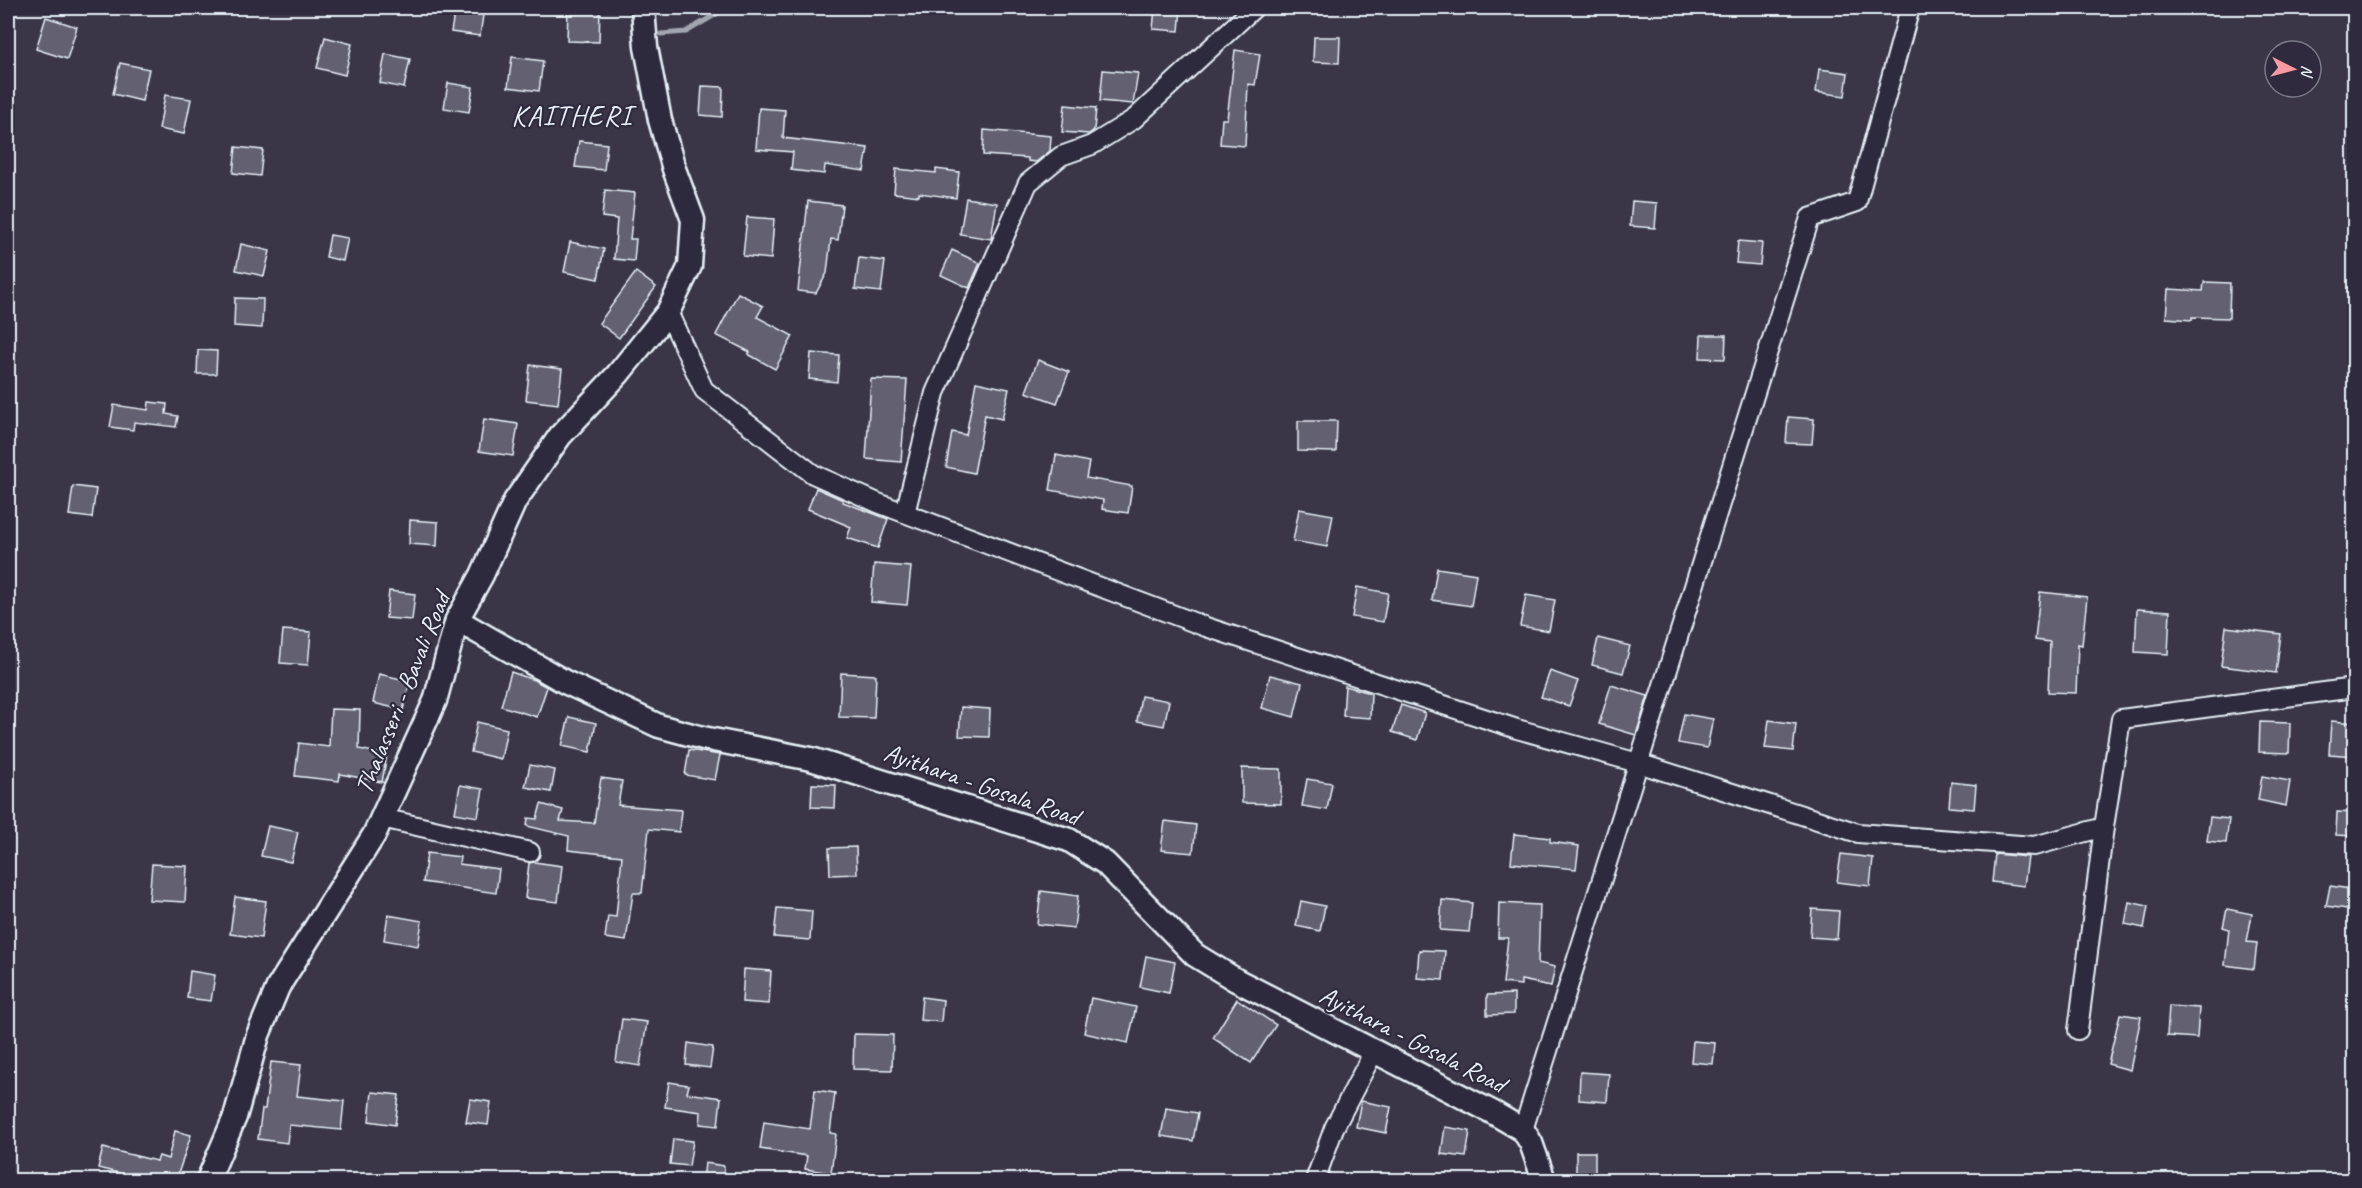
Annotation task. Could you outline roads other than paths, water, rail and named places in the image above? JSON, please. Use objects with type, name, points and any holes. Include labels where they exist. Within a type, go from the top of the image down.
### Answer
[{"type":"main road","name":"Thalasseri - Bavali Road","points":[[208,1180],[235,1117],[258,1035],[278,987],[374,835],[435,701],[457,620],[482,575],[515,501],[560,436],[618,374],[668,312],[690,266],[693,220],[674,169],[660,120],[646,47],[643,8]]},
{"type":"main road","name":"Ayithara - Gosala Road","points":[[457,620],[565,682],[659,726],[703,738],[811,759],[1069,840],[1105,863],[1195,955],[1236,980],[1523,1130]]},
{"type":"main road","points":[[1523,1130],[1531,1143],[1544,1180]]},
{"type":"street","points":[[905,513],[935,393],[1028,183],[1060,156],[1092,145],[1134,119],[1254,8]]},
{"type":"street","points":[[1523,1130],[1810,218],[1857,202],[1910,8]]},
{"type":"street","points":[[668,312],[704,390],[813,474],[905,513],[1206,627],[1517,729],[1638,763],[1858,833],[2034,846],[2104,827]]},
{"type":"street","points":[[2078,1030],[2104,827],[2121,719],[2355,687]]},
{"type":"street","points":[[382,818],[530,852]]},
{"type":"street","points":[[1316,1180],[1334,1128],[1374,1051]]},
{"type":"waterway","points":[[661,34],[686,32],[723,8]]},
{"type":"district","name":"KAITHERI","points":[[572,115]]}]
